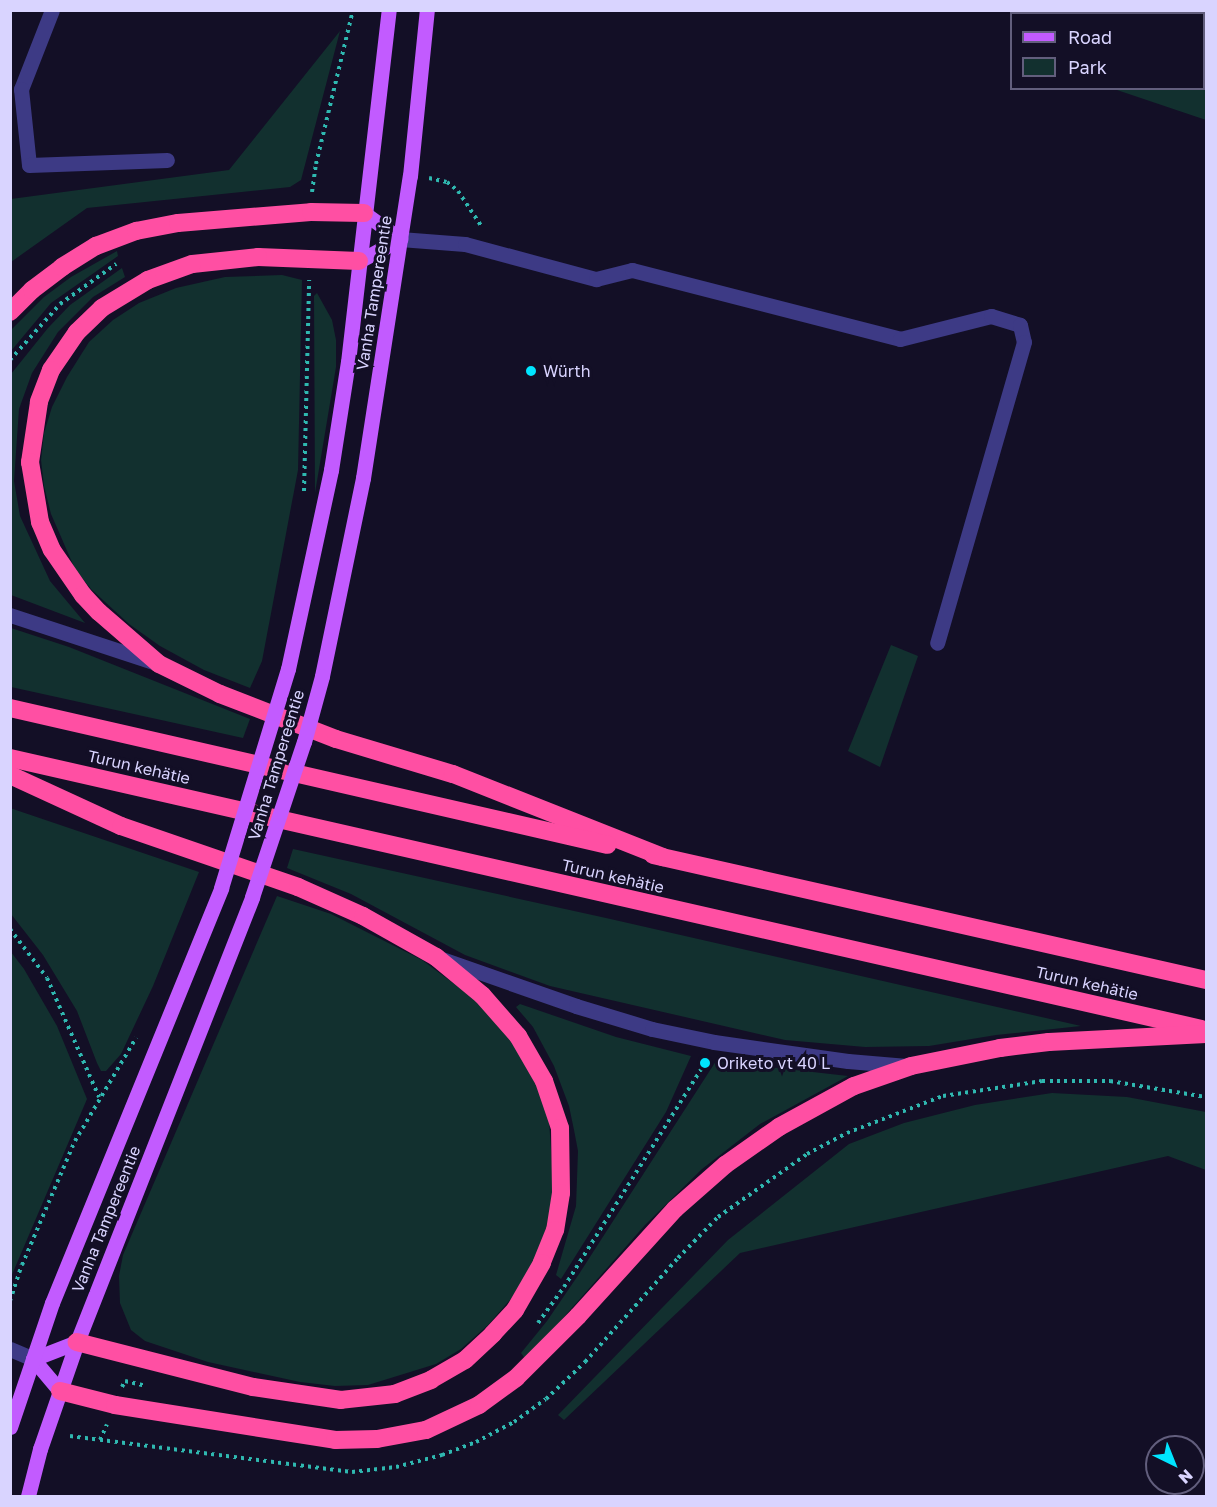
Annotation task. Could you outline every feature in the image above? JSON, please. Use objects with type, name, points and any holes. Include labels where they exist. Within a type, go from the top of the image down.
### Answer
[{"type":"highway","points":[[10,312],[32,290],[62,267],[96,246],[136,231],[178,223],[311,212],[364,213]]},
{"type":"highway","points":[[358,261],[258,257],[192,264],[129,289],[102,308],[77,332],[51,370],[39,402],[30,462],[40,522],[52,550],[83,595],[159,664],[220,694],[336,739],[453,774],[663,857]]},
{"type":"highway","name":"Turun kehätie","points":[[10,708],[1206,980]]},
{"type":"highway","name":"Turun kehätie","points":[[10,758],[1206,1030]]},
{"type":"highway","points":[[10,775],[122,826],[298,887],[363,916],[436,957],[482,995],[518,1036],[544,1081],[560,1128],[562,1181],[555,1230],[542,1263],[524,1296],[493,1334],[465,1360],[431,1380],[395,1394],[341,1400],[254,1387],[77,1342]]},
{"type":"highway","points":[[60,1391],[115,1405],[335,1440],[357,1441],[407,1435],[463,1414],[500,1391],[537,1359],[675,1209],[725,1165],[779,1127],[828,1099],[854,1086],[911,1066],[957,1055],[1049,1042],[1206,1034]]},
{"type":"main road","name":"Vanha Tampereentie","points":[[10,1427],[52,1303],[221,888],[288,669],[331,470],[348,362],[389,10]]},
{"type":"main road","name":"Vanha Tampereentie","points":[[28,1497],[40,1449],[77,1342],[252,897],[304,742],[322,676],[363,478],[410,176],[427,10]]},
{"type":"main road","points":[[358,261],[400,239],[364,213]]},
{"type":"main road","points":[[60,1391],[33,1359],[77,1342]]},
{"type":"lane","points":[[52,10],[21,89],[29,165],[167,160]]},
{"type":"lane","points":[[400,239],[465,244],[596,279],[632,270],[900,339],[991,316],[1020,325],[1024,342],[1022,352],[937,643]]},
{"type":"lane","points":[[10,615],[159,664]]},
{"type":"lane","points":[[436,957],[576,1006],[652,1029],[714,1042],[848,1061],[911,1066]]},
{"type":"lane","points":[[10,1349],[33,1359]]},
{"type":"path","points":[[312,189],[353,10]]},
{"type":"path","points":[[427,178],[447,182],[458,191],[479,221],[492,250]]},
{"type":"path","points":[[304,501],[309,286]]},
{"type":"path","points":[[10,929],[47,978],[99,1097],[75,1141],[22,1265],[10,1301]]},
{"type":"path","points":[[532,1330],[564,1287],[705,1063]]},
{"type":"path","points":[[70,1436],[352,1472],[396,1467],[442,1455],[476,1442],[514,1422],[546,1399],[585,1362],[718,1217],[807,1154],[847,1133],[943,1096],[1042,1081],[1110,1082],[1206,1097]]},
{"type":"path","points":[[100,1440],[125,1381],[148,1386]]},
{"type":"green space","points":[[1056,10],[1206,11],[1206,120],[1117,90],[1205,90],[1205,12],[1055,12]]},
{"type":"green space","points":[[340,31],[301,180],[290,187],[87,208],[11,262],[11,199],[229,170]]},
{"type":"green space","points":[[117,251],[118,256],[51,303],[11,351],[11,330],[44,297],[71,277]]},
{"type":"green space","points":[[122,268],[125,277],[93,297],[58,332],[32,373],[19,409],[14,481],[20,516],[50,581],[85,623],[11,595],[11,374],[70,305]]},
{"type":"green space","points":[[282,275],[302,280],[298,470],[262,661],[250,688],[204,670],[160,646],[129,624],[91,589],[75,569],[51,514],[41,460],[44,433],[52,407],[67,377],[89,342],[113,320],[139,303],[176,288],[225,277]]},
{"type":"green space","points":[[317,293],[332,320],[336,340],[336,367],[315,493],[314,296]]},
{"type":"green space","points":[[11,628],[69,647],[250,719],[243,738],[11,687]]},
{"type":"green space","points":[[891,645],[918,656],[880,767],[848,751]]},
{"type":"green space","points":[[10,808],[199,872],[153,986],[121,1054],[106,1071],[101,1071],[97,1063],[77,1011],[43,955],[11,914]]},
{"type":"green space","points":[[293,849],[1081,1026],[996,1035],[929,1046],[865,1047],[785,1040],[550,986],[465,955],[351,894],[287,868]]},
{"type":"green space","points":[[277,896],[331,914],[422,960],[480,1003],[516,1045],[543,1099],[549,1121],[554,1191],[549,1220],[538,1253],[516,1293],[488,1325],[461,1349],[436,1364],[368,1385],[335,1386],[300,1382],[208,1362],[145,1341],[131,1330],[120,1303],[119,1276],[123,1255]]},
{"type":"green space","points":[[11,952],[24,969],[57,1026],[87,1099],[11,1277]]},
{"type":"green space","points":[[520,1004],[616,1037],[691,1056],[666,1112],[561,1279],[556,1275],[576,1206],[578,1151],[569,1106],[554,1066],[533,1027],[516,1007]]},
{"type":"green space","points":[[716,1061],[848,1076],[760,1124],[702,1169],[645,1225],[526,1360],[521,1353],[547,1321],[579,1274]]},
{"type":"green space","points":[[1052,1093],[1127,1097],[1206,1112],[1206,1170],[1168,1156],[740,1253],[564,1420],[558,1415],[728,1240],[849,1144],[904,1123],[975,1105]]},
{"type":"place","name":"Würth","points":[[531,371]]},
{"type":"place","name":"Oriketo vt 40 L","points":[[705,1063]]}]
